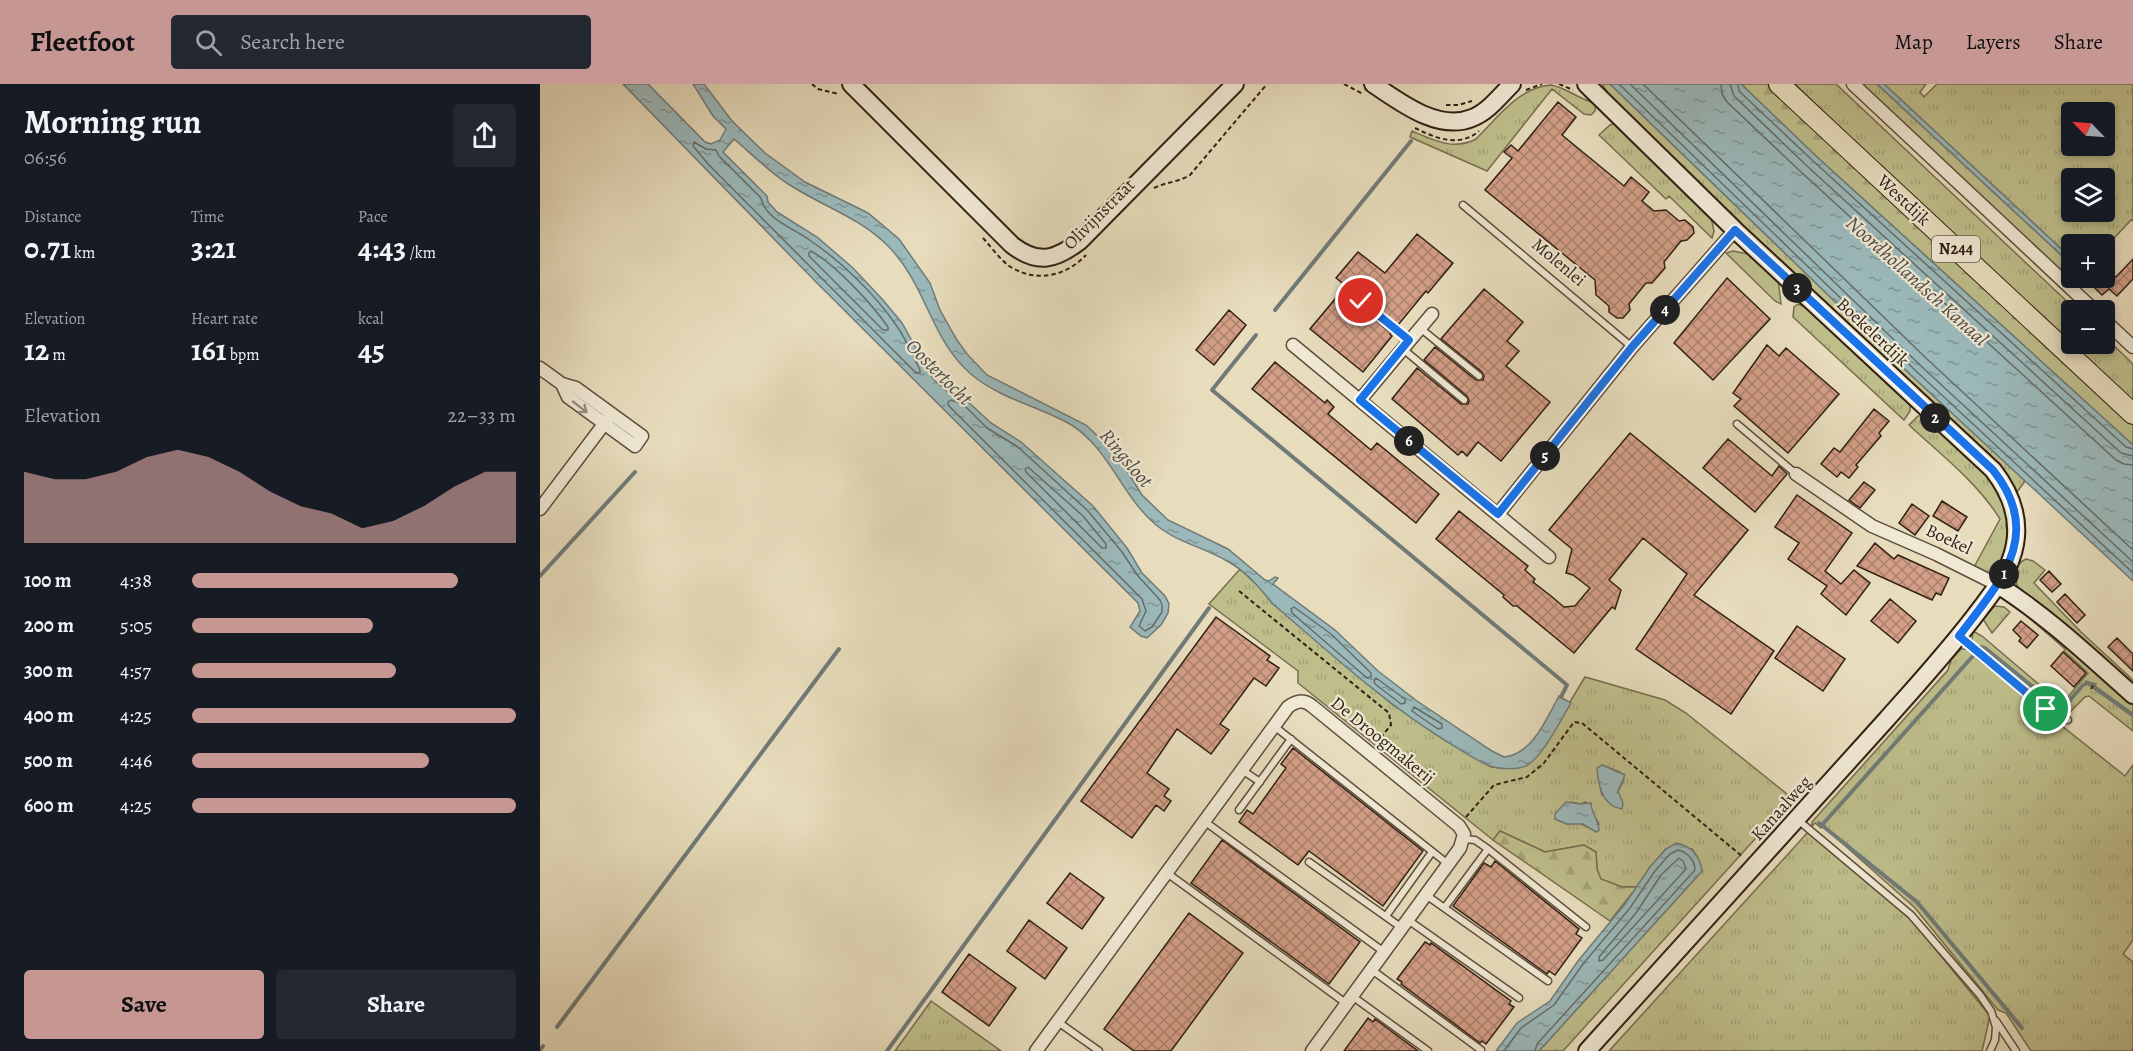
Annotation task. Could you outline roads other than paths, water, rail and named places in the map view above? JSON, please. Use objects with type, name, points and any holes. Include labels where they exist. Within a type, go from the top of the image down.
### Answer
[{"type":"main road","name":"Westdijk","points":[[1779,84],[2133,414]]},
{"type":"street","name":"Olivijnstraat","points":[[846,89],[1012,245],[1030,256],[1039,258],[1057,256],[1080,241],[1128,190],[1236,84]]},
{"type":"street","points":[[1373,84],[1431,117],[1444,121],[1473,118],[1489,107],[1512,84]]},
{"type":"street","name":"Boekelerdijk","points":[[1586,84],[1735,230],[1993,470],[2009,494],[2016,517],[2017,533],[2013,556],[1998,585]]},
{"type":"street","points":[[1853,84],[2083,300]]},
{"type":"street","points":[[1498,514],[1632,347],[1735,230]]},
{"type":"street","points":[[1360,400],[1432,314]]},
{"type":"street","points":[[2115,330],[2133,347]]},
{"type":"street","points":[[1293,345],[1549,557]]},
{"type":"street","points":[[540,368],[562,384],[576,388],[608,420],[540,509]]},
{"type":"street","name":"Boekel","points":[[1796,474],[1872,526],[1936,554],[1998,585],[2026,603],[2133,695]]},
{"type":"street","name":"Kanaalweg","points":[[1587,1051],[1798,819],[1959,636],[1998,585]]},
{"type":"street","name":"De Droogmakerij","points":[[1036,1051],[1288,707],[1294,702],[1304,701],[1312,706],[1459,826],[1463,831],[1464,839]]},
{"type":"street","points":[[1317,1049],[1460,848],[1464,839]]},
{"type":"lane","name":"Molenlei","points":[[1463,205],[1632,347]]},
{"type":"lane","points":[[1361,301],[1464,400]]},
{"type":"lane","points":[[1420,328],[1479,376]]},
{"type":"lane","points":[[1737,424],[1796,474]]},
{"type":"lane","points":[[1959,636],[2046,709],[2059,719],[2068,720]]},
{"type":"lane","points":[[1274,726],[1448,865]]},
{"type":"lane","points":[[1239,810],[1291,740]]},
{"type":"lane","points":[[1242,770],[1260,782]]},
{"type":"lane","points":[[1798,819],[1911,915],[1980,995],[2016,1051]]},
{"type":"lane","points":[[1204,822],[1384,952]]},
{"type":"lane","points":[[1464,839],[1475,840],[1488,849],[1586,927]]},
{"type":"lane","points":[[1445,907],[1488,849]]},
{"type":"lane","points":[[1386,916],[1432,852]]},
{"type":"lane","points":[[1310,862],[1386,916],[1405,924],[1519,998]]},
{"type":"lane","points":[[1166,873],[1428,1051]]},
{"type":"lane","points":[[1426,895],[1548,981]]},
{"type":"lane","points":[[1371,970],[1481,1050]]},
{"type":"lane","points":[[1990,1051],[1996,1034],[1992,1015]]},
{"type":"lane","points":[[1058,1021],[1099,1051]]},
{"type":"water","points":[[623,84],[648,84],[705,142],[711,144],[720,140],[726,129],[713,116],[693,84],[704,84],[732,121],[765,153],[805,182],[868,213],[899,239],[930,283],[940,310],[957,340],[987,375],[1086,425],[1116,453],[1142,495],[1168,520],[1228,549],[1265,580],[1278,578],[1273,584],[1335,630],[1378,671],[1417,701],[1492,751],[1504,757],[1523,749],[1544,725],[1559,696],[1571,703],[1539,755],[1526,766],[1513,769],[1484,764],[1467,754],[1400,710],[1357,676],[1273,604],[1234,565],[1181,540],[1155,524],[1133,500],[1105,459],[1083,434],[1070,424],[983,383],[958,361],[947,346],[902,262],[889,247],[855,221],[785,182],[734,139],[723,152],[767,196],[768,202],[777,212],[817,237],[853,268],[883,300],[902,323],[933,379],[948,392],[965,399],[991,423],[1021,442],[1093,506],[1127,548],[1142,573],[1165,596],[1169,604],[1168,613],[1161,625],[1147,638],[1141,636],[1130,627],[1140,611],[1138,603],[815,281]]},
{"type":"water","name":"Noordhollandsch Kanaal","points":[[1610,84],[1741,84],[1816,156],[2133,445],[2133,581],[1912,376]]},
{"type":"water","points":[[1877,84],[1884,84],[2061,249],[2061,255]]},
{"type":"water","points":[[1602,765],[1625,775],[1618,791],[1623,803],[1622,809],[1610,804],[1602,794],[1597,768]]},
{"type":"water","points":[[1566,802],[1591,803],[1599,830],[1596,832],[1583,824],[1567,824],[1555,819],[1555,814]]},
{"type":"water","points":[[1676,843],[1694,852],[1702,871],[1539,1051],[1496,1051],[1517,1023],[1550,1001],[1578,961],[1625,904],[1650,867],[1666,849]]},
{"type":"waterway","points":[[1275,310],[1411,141]]},
{"type":"waterway","points":[[1256,335],[1212,390],[1567,685],[1561,697]]},
{"type":"waterway","points":[[540,576],[635,472]]},
{"type":"waterway","points":[[887,1051],[1209,608]]},
{"type":"waterway","points":[[1981,647],[2059,708],[2063,708],[2083,685],[2088,683],[2133,715]]},
{"type":"waterway","points":[[557,1027],[839,649]]},
{"type":"waterway","points":[[1822,825],[1972,657]]},
{"type":"waterway","points":[[1819,823],[1917,902],[2022,1028]]},
{"type":"waterway","points":[[540,1050],[543,1046]]},
{"type":"water label","name":"Oostertocht","points":[[939,372]]},
{"type":"water label","name":"Ringsloot","points":[[1126,458]]}]
